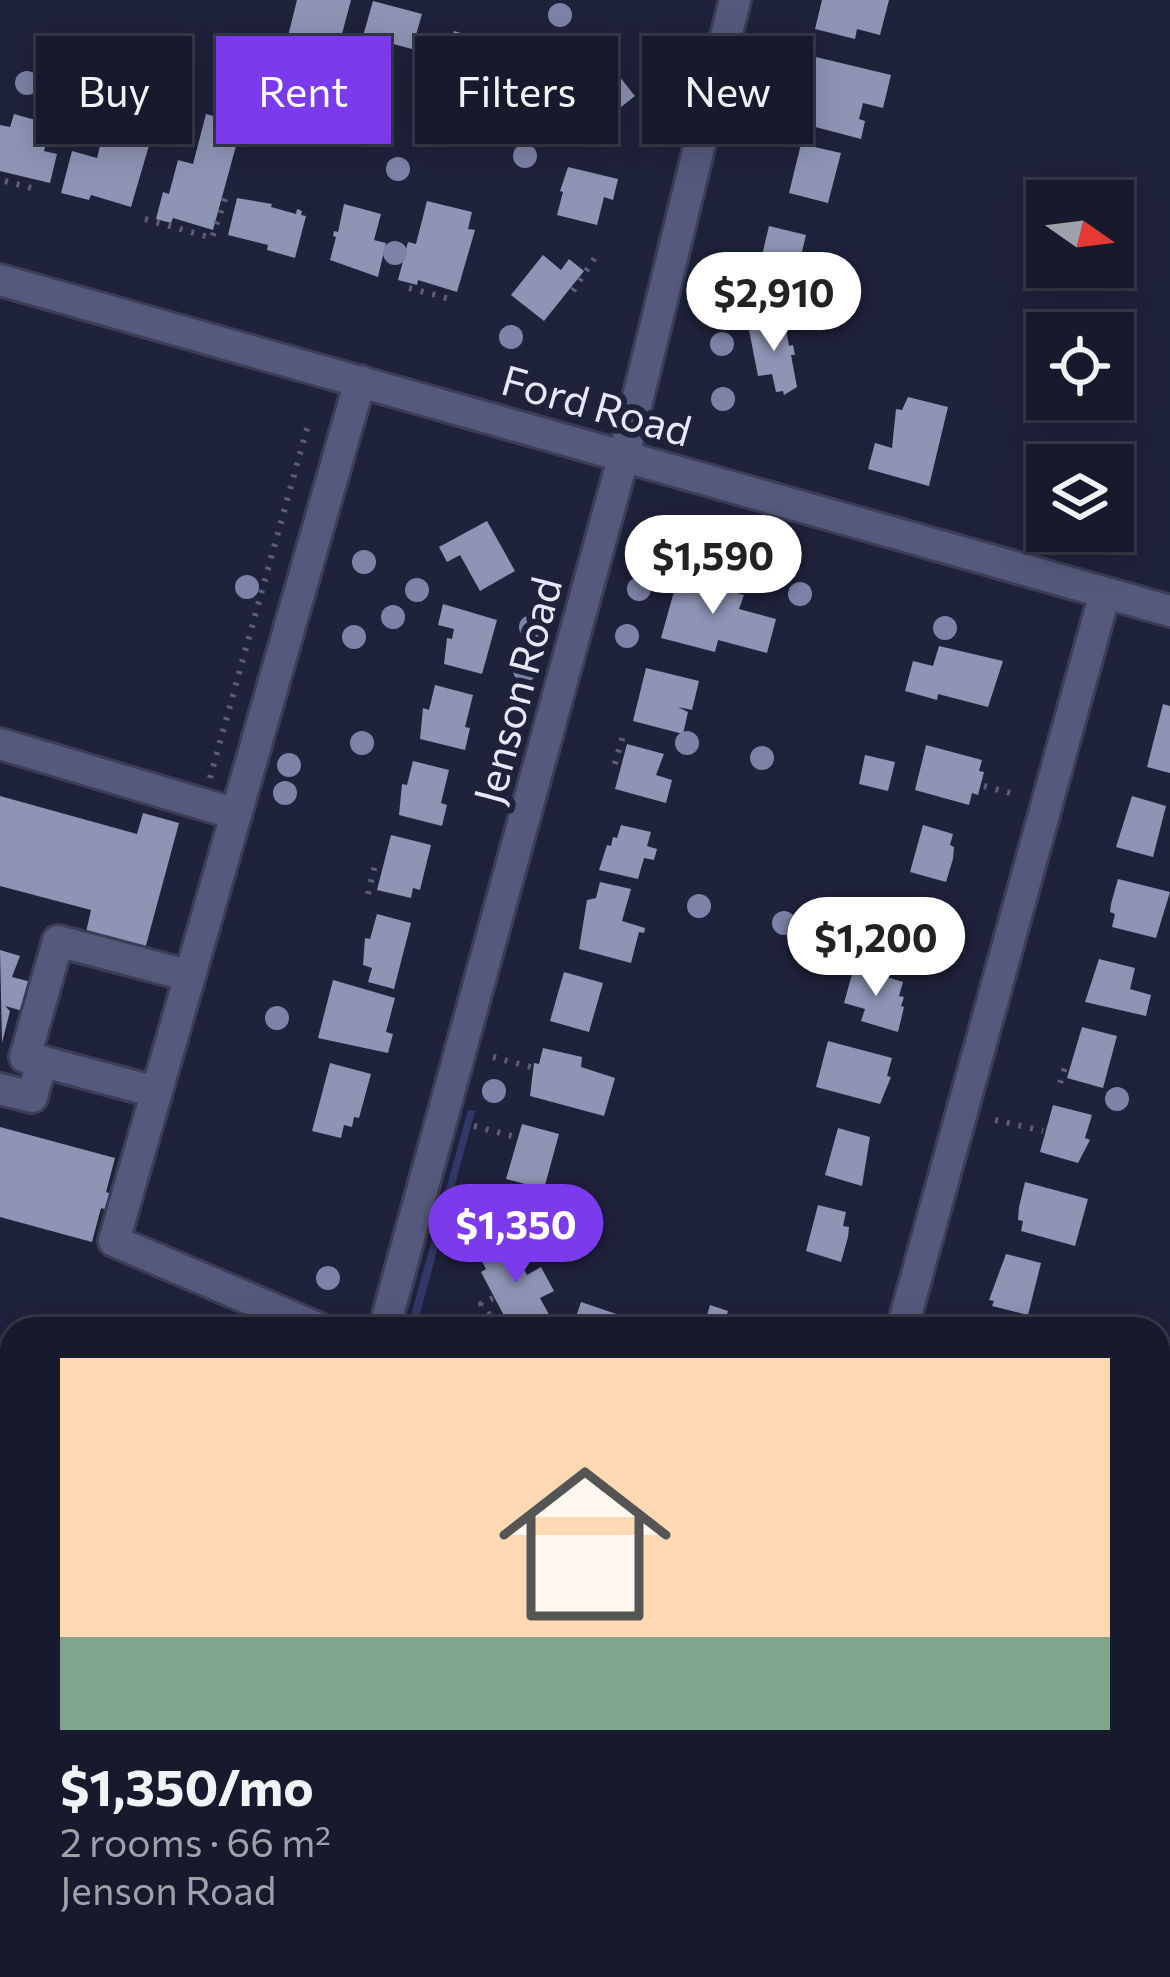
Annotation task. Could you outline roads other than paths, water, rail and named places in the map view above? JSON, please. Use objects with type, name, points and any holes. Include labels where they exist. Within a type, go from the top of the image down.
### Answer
[{"type":"street","name":"Jenson Road","points":[[386,1317],[624,455],[729,1]]},
{"type":"street","name":"Ford Road","points":[[0,280],[1170,611]]},
{"type":"street","points":[[292,1317],[114,1241],[360,381]]},
{"type":"street","points":[[905,1317],[1105,593]]},
{"type":"street","points":[[0,743],[236,814]]},
{"type":"street","points":[[156,1092],[25,1057],[58,941],[190,976]]},
{"type":"street","points":[[0,1089],[32,1097],[42,1061]]}]
